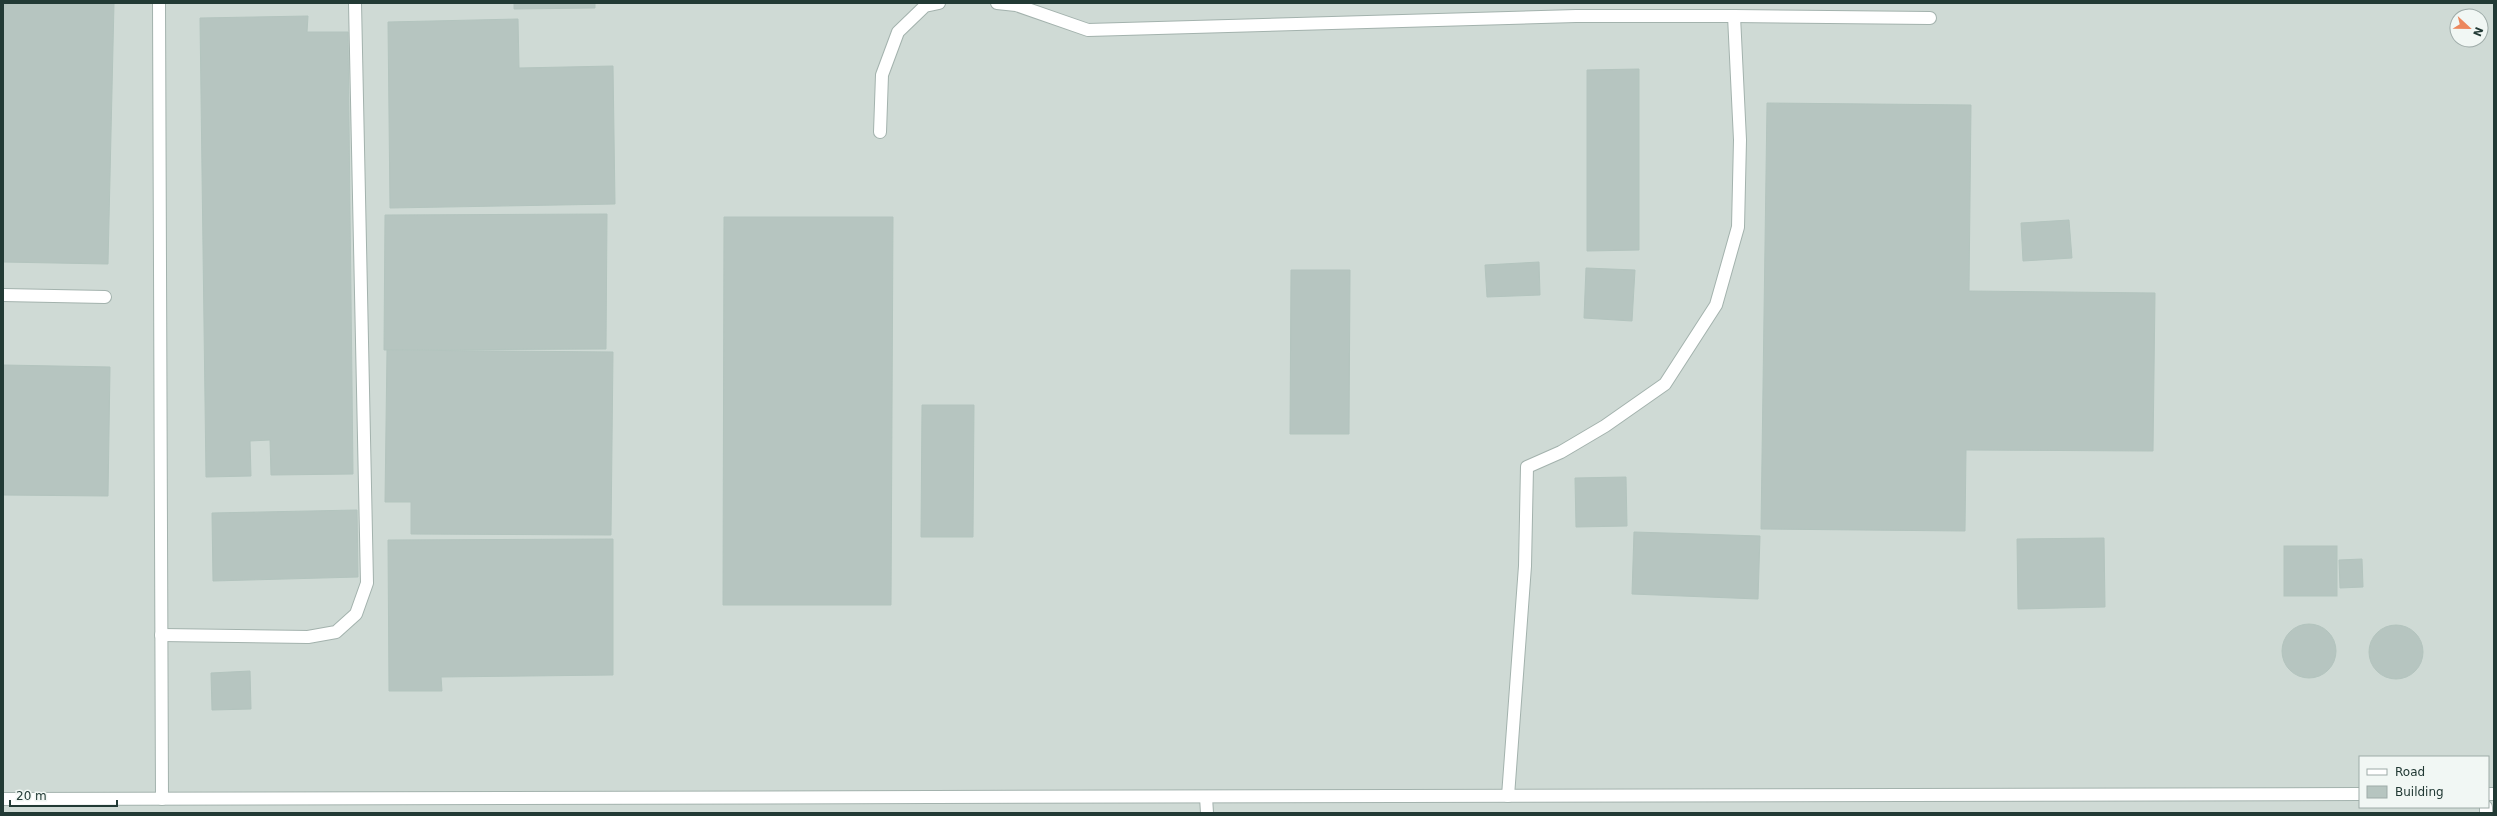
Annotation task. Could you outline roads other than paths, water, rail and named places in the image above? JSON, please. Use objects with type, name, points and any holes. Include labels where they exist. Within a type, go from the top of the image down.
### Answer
[{"type":"street","points":[[158,3],[162,799]]},
{"type":"street","points":[[161,635],[308,637],[336,632],[356,614],[367,583],[356,3]]},
{"type":"street","points":[[880,132],[882,75],[898,32],[925,6],[939,3]]},
{"type":"street","points":[[997,3],[1016,5],[1088,30],[1576,16],[1930,18]]},
{"type":"street","points":[[1508,796],[1525,566],[1527,467],[1561,452],[1605,426],[1664,384],[1716,305],[1738,227],[1740,140],[1734,16]]},
{"type":"street","points":[[3,294],[105,297]]},
{"type":"street","points":[[3,799],[2359,794]]},
{"type":"street","points":[[1206,797],[1207,813]]}]
